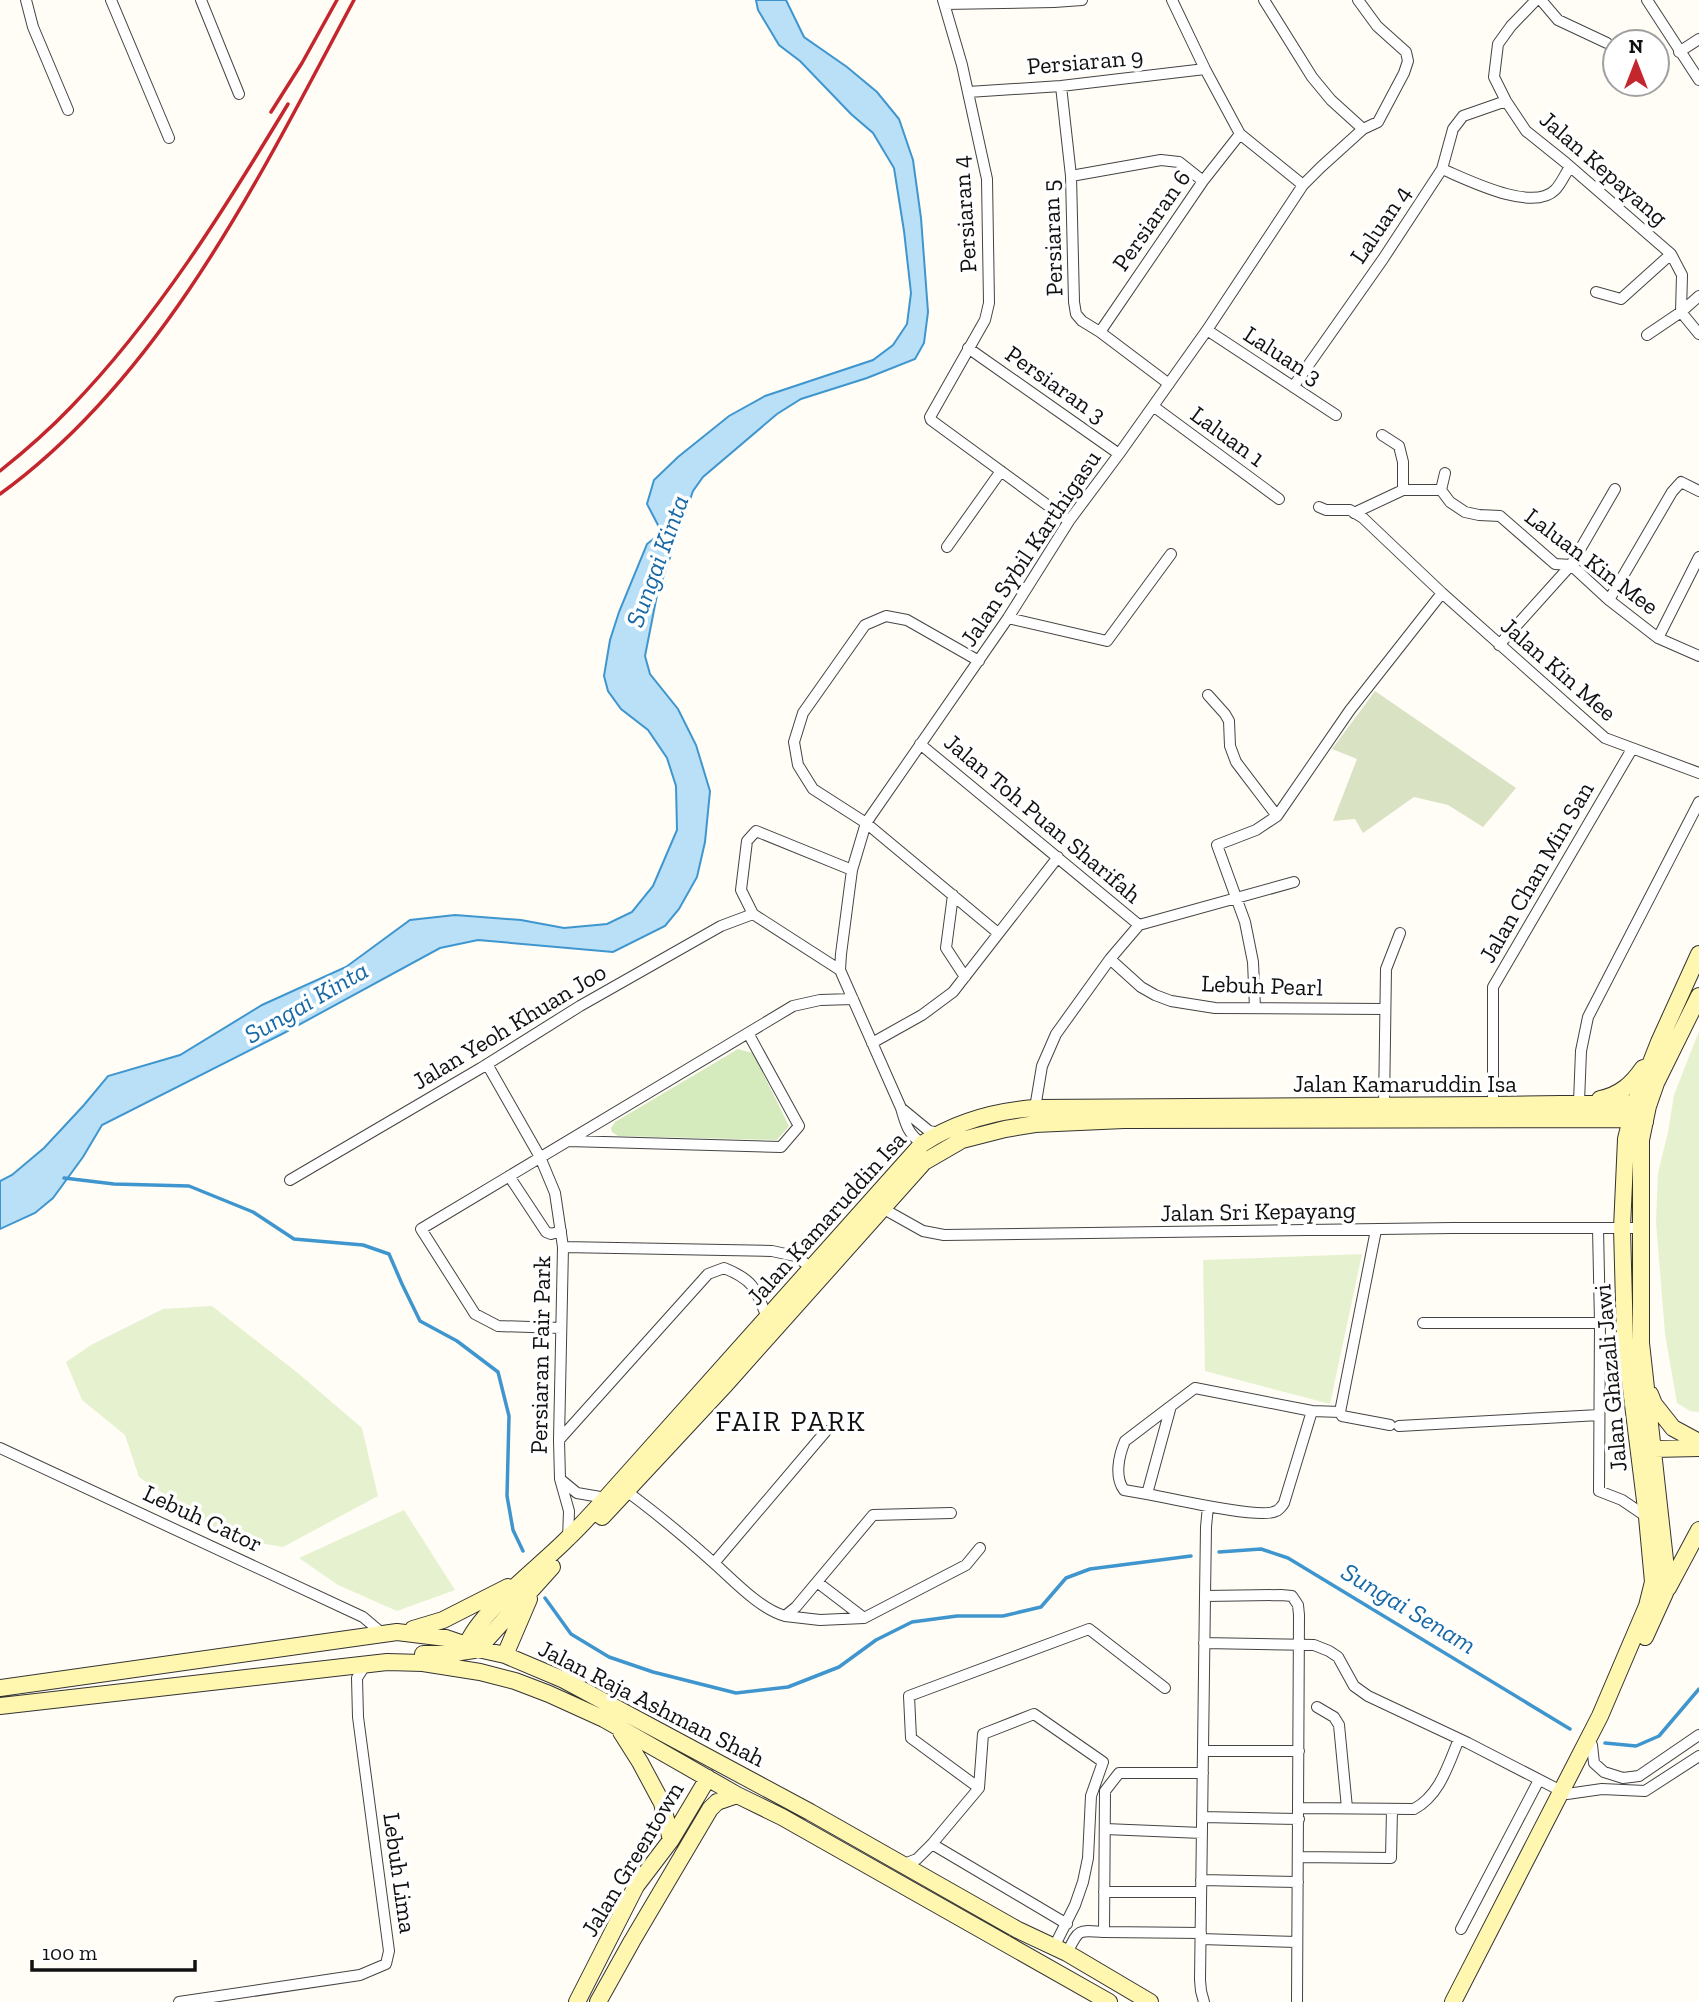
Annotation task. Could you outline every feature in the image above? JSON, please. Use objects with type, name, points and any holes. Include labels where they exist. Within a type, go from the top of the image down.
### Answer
[{"type":"main road","name":"Jalan Ghazali Jawi","points":[[1640,1112],[1659,1042],[1699,954]]},
{"type":"main road","name":"Jalan Ghazali Jawi","points":[[1564,1793],[1592,1745],[1666,1569],[1654,1454],[1625,1340],[1622,1228],[1626,1139],[1699,996]]},
{"type":"main road","points":[[1561,1105],[1606,1098],[1625,1089],[1637,1076],[1659,1042]]},
{"type":"main road","name":"Jalan Kamaruddin Isa","points":[[472,1648],[474,1632],[488,1614],[531,1581],[622,1488],[877,1204],[922,1144],[939,1133],[966,1121],[1005,1110],[1035,1108],[1561,1105],[1640,1112]]},
{"type":"main road","points":[[1005,1129],[1028,1116],[1035,1108]]},
{"type":"main road","name":"Jalan Kamaruddin Isa","points":[[531,1581],[606,1498],[622,1488],[812,1268],[924,1162],[962,1140],[1035,1124],[1124,1120],[1640,1112]]},
{"type":"main road","points":[[1640,1112],[1640,1393],[1654,1404],[1673,1428],[1699,1442]]},
{"type":"main road","points":[[922,1144],[934,1146],[952,1138],[962,1140]]},
{"type":"main road","name":"Jalan Ghazali Jawi","points":[[1462,2002],[1600,1716],[1647,1606],[1659,1589],[1647,1517],[1640,1393]]},
{"type":"main road","points":[[1654,1454],[1699,1448]]},
{"type":"main road","points":[[1654,1454],[1699,1459]]},
{"type":"main road","points":[[1659,1589],[1699,1531]]},
{"type":"main road","points":[[390,1633],[443,1620],[531,1581]]},
{"type":"main road","points":[[505,1654],[531,1581]]},
{"type":"main road","name":"Jalan Raja Ashman Shah","points":[[0,1688],[390,1633],[430,1635],[472,1648],[505,1654],[564,1680],[810,1812],[1143,1999]]},
{"type":"main road","points":[[387,1662],[402,1656],[447,1654],[472,1648],[483,1663],[545,1685],[597,1716]]},
{"type":"main road","name":"Jalan Raja Ashman Shah","points":[[0,1706],[387,1662],[438,1665],[503,1678],[549,1694],[597,1716],[1109,2002]]},
{"type":"main road","points":[[619,1728],[662,1803],[671,1840]]},
{"type":"main road","points":[[708,1778],[726,1780],[780,1807],[810,1812]]},
{"type":"main road","name":"Jalan Greentown","points":[[577,2002],[636,1886],[671,1840],[708,1778]]},
{"type":"main road","points":[[1453,2002],[1564,1793]]},
{"type":"main road","name":"Jalan Greentown","points":[[598,2002],[710,1809],[717,1802],[737,1795]]},
{"type":"main road","points":[[1018,1930],[1026,1942],[1021,1951]]},
{"type":"street","points":[[26,0],[33,27],[68,110]]},
{"type":"street","points":[[111,0],[169,138]]},
{"type":"street","points":[[201,0],[239,94]]},
{"type":"street","points":[[944,2],[1082,0]]},
{"type":"street","points":[[1172,0],[1240,134],[1303,185]]},
{"type":"street","points":[[1264,0],[1312,77],[1331,100],[1363,129]]},
{"type":"street","name":"Jalan Sybil Karthigasu","points":[[922,1144],[911,1136],[840,970],[852,870],[866,823],[1008,618],[1069,521],[1207,330],[1303,185],[1363,129],[1378,122],[1408,61],[1406,52],[1377,26],[1358,0]]},
{"type":"street","points":[[1538,0],[1558,20],[1601,41]]},
{"type":"street","name":"Jalan Kepayang","points":[[1538,0],[1511,26],[1498,44],[1494,77],[1526,131],[1671,254],[1682,275],[1681,312]]},
{"type":"street","points":[[1647,0],[1699,80]]},
{"type":"street","name":"Persiaran 4","points":[[944,2],[987,179],[989,285],[985,320],[930,414],[931,420],[1001,471]]},
{"type":"street","points":[[1679,52],[1699,39]]},
{"type":"street","name":"Persiaran 9","points":[[968,92],[1061,86],[1205,69]]},
{"type":"street","name":"Persiaran 5","points":[[1061,86],[1072,176],[1076,314],[1169,384]]},
{"type":"street","name":"Laluan 4","points":[[1293,387],[1442,169],[1452,129],[1463,116],[1506,101]]},
{"type":"street","name":"Persiaran 6","points":[[1100,332],[1203,181],[1240,134]]},
{"type":"street","points":[[1072,176],[1161,160],[1179,162],[1203,181]]},
{"type":"street","points":[[1442,169],[1518,197],[1540,197],[1555,190],[1570,167]]},
{"type":"street","points":[[1596,292],[1621,299],[1671,254]]},
{"type":"street","points":[[1647,335],[1699,296]]},
{"type":"street","points":[[1681,312],[1699,334]]},
{"type":"street","name":"Laluan 3","points":[[1207,330],[1336,415]]},
{"type":"street","name":"Persiaran 3","points":[[968,348],[1119,454]]},
{"type":"street","name":"Laluan 1","points":[[1153,406],[1279,499]]},
{"type":"street","points":[[1382,435],[1399,446],[1403,462],[1403,490]]},
{"type":"street","points":[[947,547],[1001,471],[1069,521]]},
{"type":"street","points":[[1319,507],[1326,510],[1350,510],[1354,513],[1403,490],[1441,490],[1445,473]]},
{"type":"street","points":[[1609,600],[1672,492],[1681,482],[1699,491]]},
{"type":"street","points":[[1499,645],[1571,565],[1615,489]]},
{"type":"street","name":"Laluan Kin Mee","points":[[1441,490],[1450,502],[1465,512],[1500,516],[1555,564],[1571,565],[1609,600],[1658,638],[1699,656]]},
{"type":"street","name":"Jalan Kin Mee","points":[[1354,513],[1363,518],[1499,645],[1605,738],[1699,774]]},
{"type":"street","points":[[1008,618],[1107,640],[1171,554]]},
{"type":"street","points":[[1658,638],[1699,557]]},
{"type":"street","points":[[1255,1008],[1252,962],[1245,922],[1217,845],[1256,830],[1277,816],[1350,710],[1442,593]]},
{"type":"street","points":[[979,661],[907,620],[886,616],[865,625],[803,713],[794,742],[798,765],[813,789],[866,823],[998,933]]},
{"type":"street","points":[[1208,695],[1229,721],[1230,746],[1236,762],[1277,816]]},
{"type":"street","name":"Jalan Toh Puan Sharifah","points":[[920,744],[1139,925]]},
{"type":"street","name":"Jalan Chan Min San","points":[[1493,1105],[1493,987],[1632,749]]},
{"type":"street","points":[[1579,1102],[1582,1044],[1588,1017],[1699,802]]},
{"type":"street","points":[[840,970],[753,914],[741,890],[747,841],[756,831],[852,870]]},
{"type":"street","points":[[872,1043],[922,1016],[953,992],[1058,856]]},
{"type":"street","points":[[1035,1108],[1042,1066],[1056,1034],[1139,925],[1294,882]]},
{"type":"street","points":[[953,895],[946,948],[965,977]]},
{"type":"street","name":"Jalan Yeoh Khuan Joo","points":[[290,1180],[580,1006],[721,926],[753,914]]},
{"type":"street","points":[[1384,1106],[1386,968],[1400,933]]},
{"type":"street","name":"Lebuh Pearl","points":[[1111,959],[1141,987],[1171,1001],[1215,1008],[1385,1009]]},
{"type":"street","points":[[561,1328],[498,1326],[475,1314],[421,1228],[793,1006],[820,1000],[853,999]]},
{"type":"street","points":[[568,1141],[781,1147],[799,1126],[748,1033]]},
{"type":"street","name":"Persiaran Fair Park","points":[[487,1064],[540,1157],[555,1193],[563,1247],[559,1440],[560,1479],[569,1511],[568,1539]]},
{"type":"street","name":"Jalan Sybil Karthigasu","points":[[901,1108],[929,1131],[939,1133]]},
{"type":"street","name":"Persiaran Fair Park","points":[[509,1176],[546,1232],[551,1234],[561,1231]]},
{"type":"street","name":"Jalan Sri Kepayang","points":[[877,1204],[923,1231],[944,1235],[1640,1228]]},
{"type":"street","points":[[1598,1228],[1599,1491],[1622,1500],[1647,1517]]},
{"type":"street","points":[[1340,1412],[1376,1230]]},
{"type":"street","points":[[563,1247],[772,1251],[795,1256],[812,1268]]},
{"type":"street","points":[[559,1440],[708,1274],[724,1268],[743,1276],[756,1290],[767,1318]]},
{"type":"street","points":[[1423,1323],[1600,1323]]},
{"type":"street","points":[[1312,1411],[1284,1503],[1277,1511],[1266,1514],[1208,1506],[1124,1490],[1119,1485],[1118,1476],[1125,1441],[1195,1388],[1312,1411],[1340,1412],[1342,1416],[1395,1425],[1600,1415]]},
{"type":"street","points":[[1147,1494],[1171,1406]]},
{"type":"street","points":[[714,1563],[826,1430]]},
{"type":"street","name":"Lebuh Cator","points":[[0,1448],[363,1617],[390,1633]]},
{"type":"street","name":"Persiaran Fair Park","points":[[560,1479],[577,1493],[606,1498]]},
{"type":"street","points":[[622,1488],[735,1583],[775,1614],[785,1616],[820,1620],[864,1618],[966,1564],[980,1548]]},
{"type":"street","points":[[1204,2002],[1201,1992],[1200,1936],[1208,1506]]},
{"type":"street","points":[[785,1616],[796,1607],[873,1515],[951,1513]]},
{"type":"street","points":[[817,1582],[864,1618]]},
{"type":"street","points":[[1205,1596],[1292,1596],[1298,1605],[1297,2002]]},
{"type":"street","points":[[979,1788],[911,1738],[909,1696],[1089,1629],[1165,1688]]},
{"type":"street","points":[[1204,1643],[1314,1645],[1329,1651],[1338,1657],[1354,1686],[1360,1691],[1564,1793],[1602,1789],[1645,1791],[1699,1756]]},
{"type":"street","name":"Lebuh Lima","points":[[179,2002],[360,1975],[386,1964],[389,1951],[358,1717],[357,1678],[366,1664]]},
{"type":"street","points":[[1317,1707],[1334,1717],[1339,1725],[1347,1808]]},
{"type":"street","points":[[904,1864],[917,1859],[932,1844],[979,1788],[983,1734],[1034,1714],[1103,1762],[1091,1797],[1088,1858],[1083,1882],[1060,1950]]},
{"type":"street","points":[[1592,1745],[1594,1763],[1604,1772],[1623,1778],[1639,1776],[1699,1735]]},
{"type":"street","points":[[1203,1817],[1299,1814],[1347,1808],[1414,1809],[1427,1802],[1438,1786],[1459,1739]]},
{"type":"street","points":[[1204,1752],[1299,1752]]},
{"type":"street","points":[[1104,1932],[1105,1791],[1119,1773],[1203,1773]]},
{"type":"street","points":[[1461,1929],[1539,1780]]},
{"type":"street","points":[[1298,1857],[1391,1858],[1392,1809]]},
{"type":"street","points":[[1105,1829],[1202,1833]]},
{"type":"street","points":[[932,1844],[1067,1924]]},
{"type":"street","points":[[1202,1880],[1298,1882]]},
{"type":"street","points":[[1104,1892],[1201,1892]]},
{"type":"street","points":[[1060,1950],[1081,1931],[1297,1942]]},
{"type":"green space","points":[[1375,691],[1516,788],[1483,827],[1448,805],[1414,797],[1363,833],[1355,819],[1333,821],[1357,759],[1332,749]]},
{"type":"green space","points":[[1699,1031],[1699,1412],[1690,1411],[1677,1403],[1665,1334],[1656,1222],[1658,1173],[1674,1095]]},
{"type":"green space","points":[[738,1049],[753,1053],[789,1126],[777,1140],[618,1136],[612,1132],[611,1128],[615,1122]]},
{"type":"green space","points":[[1362,1254],[1330,1404],[1205,1371],[1203,1260]]},
{"type":"green space","points":[[212,1306],[299,1374],[362,1428],[378,1496],[283,1547],[226,1537],[139,1477],[125,1435],[82,1400],[66,1362],[91,1345],[163,1309]]},
{"type":"green space","points":[[404,1510],[455,1590],[397,1611],[338,1585],[299,1558]]},
{"type":"water","name":"Sungai Kinta","points":[[756,0],[786,0],[804,37],[877,92],[899,119],[913,160],[921,218],[928,312],[924,343],[915,359],[801,399],[777,414],[703,477],[693,491],[657,595],[645,656],[650,674],[678,709],[696,745],[710,791],[705,842],[697,877],[679,909],[665,926],[613,952],[478,940],[440,948],[282,1034],[102,1125],[53,1198],[35,1213],[0,1229],[0,1181],[12,1175],[44,1148],[108,1076],[180,1055],[262,1005],[346,967],[410,920],[455,915],[521,920],[564,928],[607,924],[632,912],[653,886],[677,830],[676,786],[667,758],[648,730],[621,709],[608,691],[604,676],[610,640],[619,612],[647,544],[657,536],[659,527],[647,504],[654,480],[729,416],[765,396],[873,360],[893,345],[907,324],[911,293],[894,168],[873,133],[800,61],[779,45],[758,10]]},
{"type":"waterway","name":"Sungai Senam","points":[[64,1178],[114,1184],[189,1186],[253,1212],[294,1239],[363,1245],[389,1254],[420,1321],[457,1341],[498,1372],[509,1416],[507,1496],[513,1530],[523,1551]]},
{"type":"waterway","name":"Sungai Senam","points":[[1219,1552],[1261,1549],[1288,1558],[1570,1729]]},
{"type":"waterway","name":"Sungai Senam","points":[[545,1598],[571,1634],[609,1657],[653,1672],[736,1693],[788,1687],[839,1667],[876,1640],[912,1622],[957,1616],[1003,1616],[1041,1607],[1066,1578],[1090,1569],[1191,1556]]},
{"type":"waterway","name":"Sungai Senam","points":[[1605,1743],[1636,1746],[1659,1736],[1699,1689]]},
{"type":"railway","points":[[271,112],[337,0]]},
{"type":"railway","points":[[0,494],[58,446],[111,391],[160,331],[204,268],[244,201],[354,0]]},
{"type":"railway","points":[[0,471],[63,416],[132,337],[188,262],[288,104]]},
{"type":"district","name":"FAIR PARK","points":[[791,1421]]}]
